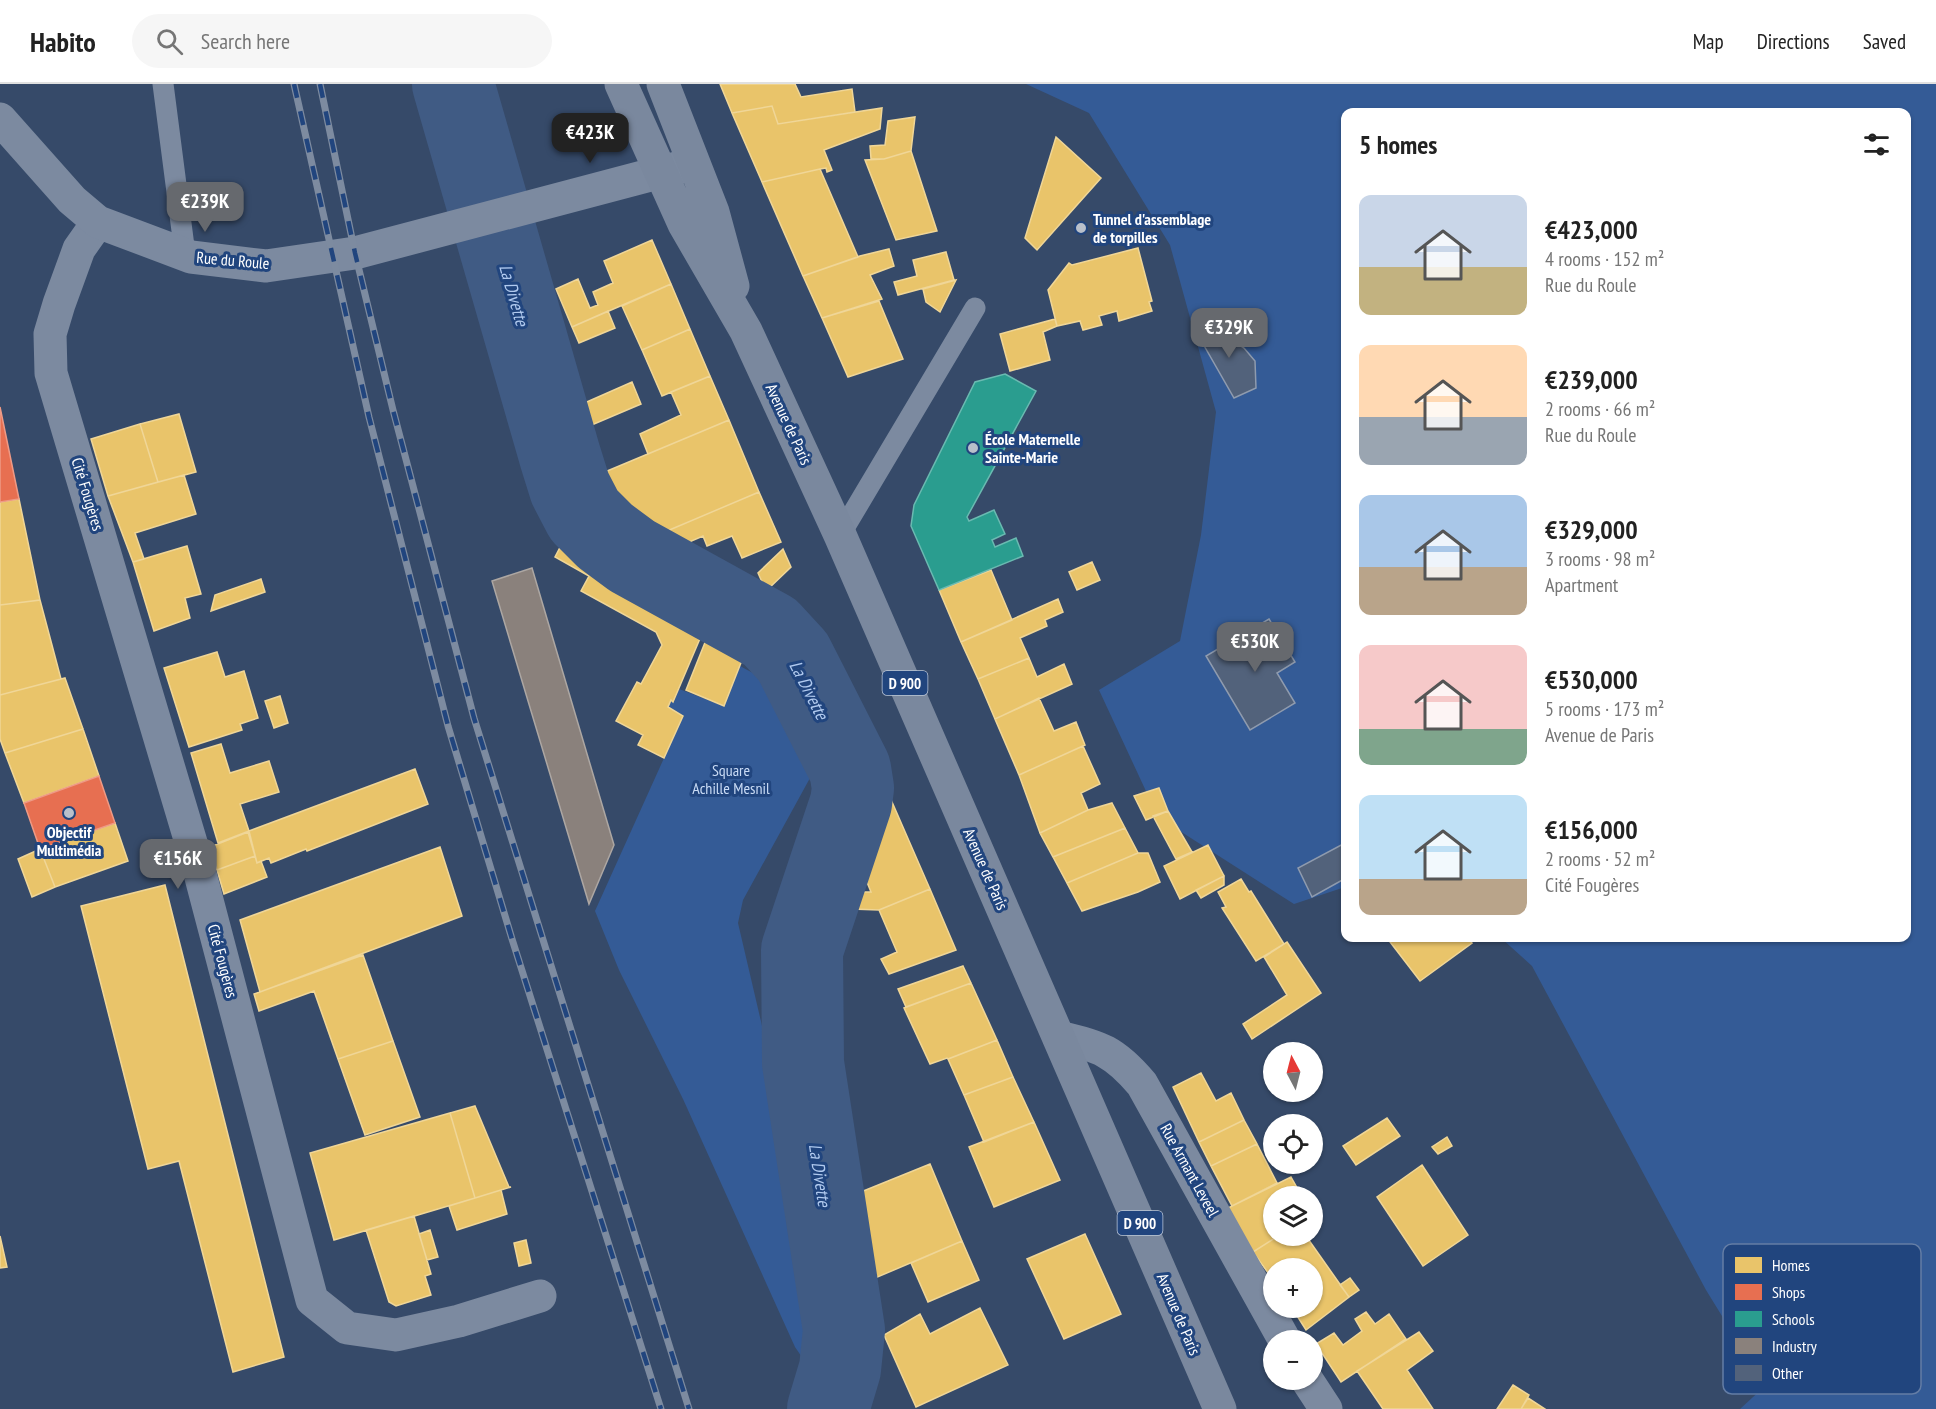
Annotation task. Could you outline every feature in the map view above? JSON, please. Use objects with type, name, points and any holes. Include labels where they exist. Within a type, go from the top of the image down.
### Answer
[{"type":"main road","name":"Avenue de Paris","points":[[621,84],[684,224],[746,331],[840,535],[1220,1409]]},
{"type":"main road","name":"Avenue de Paris","points":[[663,84],[713,212],[746,331]]},
{"type":"street","name":"Rue du Roule","points":[[0,118],[72,200],[98,222],[191,257],[266,266],[355,253],[660,172]]},
{"type":"street","points":[[660,172],[693,163]]},
{"type":"street","name":"Cité Fougères","points":[[98,222],[79,249],[59,304],[50,334],[51,373],[198,866],[312,1300],[347,1328],[396,1335],[459,1321],[540,1296]]},
{"type":"street","name":"Rue Armant Leveel","points":[[1059,1037],[1108,1052],[1126,1065],[1142,1084],[1279,1330]]},
{"type":"street","points":[[1314,1390],[1326,1409]]},
{"type":"lane","points":[[163,84],[185,254]]},
{"type":"lane","points":[[840,535],[975,308]]},
{"type":"green space","points":[[1026,84],[1936,84],[1936,1409],[1740,1409],[1756,1394],[1921,1394],[1921,1244],[1723,1244],[1723,1318],[1532,966],[1505,942],[1911,942],[1911,108],[1341,108],[1341,888],[1294,904],[1158,817],[1099,690],[1180,641],[1201,535],[1216,412],[1170,245],[1089,113]]},
{"type":"green space","name":"Square Achille Mesnil","points":[[740,666],[768,682],[786,702],[803,739],[809,765],[810,778],[743,900],[738,923],[830,1317],[825,1368],[819,1382],[795,1347],[683,1099],[619,970],[595,911],[683,716],[668,707],[671,700],[674,702],[679,689],[724,706]]},
{"type":"building: Homes","points":[[720,84],[795,84],[801,97],[852,89],[855,112],[778,124],[772,106],[732,113]]},
{"type":"building: Homes","points":[[772,106],[778,124],[882,108],[880,129],[824,150],[832,170],[827,172],[826,168],[820,169],[762,182],[732,113]]},
{"type":"building: Homes","points":[[915,117],[911,151],[884,159],[871,159],[870,146],[885,145],[888,121]]},
{"type":"building: Homes","points":[[1056,137],[1101,178],[1037,250],[1025,238]]},
{"type":"building: Homes","points":[[911,151],[937,231],[896,240],[865,160],[884,159]]},
{"type":"building: Homes","points":[[820,169],[858,257],[803,276],[762,182]]},
{"type":"building: Homes","points":[[652,240],[671,284],[572,327],[556,289],[578,279],[590,308],[598,305],[593,292],[613,283],[604,261]]},
{"type":"building: Homes","points":[[1138,248],[1152,301],[1149,302],[1152,311],[1119,321],[1117,311],[1099,316],[1102,325],[1083,330],[1080,321],[1057,326],[1048,290],[1069,263],[1072,265]]},
{"type":"building: Homes","points":[[889,249],[894,266],[870,275],[882,299],[822,318],[803,276],[860,256]]},
{"type":"building: Homes","points":[[946,252],[954,280],[898,295],[894,282],[917,276],[913,260]]},
{"type":"building: Homes","points":[[956,280],[940,312],[926,302],[923,289]]},
{"type":"building: Homes","points":[[671,284],[690,329],[642,350],[622,306]]},
{"type":"building: Homes","points":[[879,301],[903,359],[848,377],[822,318]]},
{"type":"building: Homes","points":[[608,311],[615,328],[579,343],[572,327]]},
{"type":"building: Homes","points":[[1055,319],[1057,326],[1043,332],[1050,360],[1010,371],[1000,334]]},
{"type":"building: Homes","points":[[690,329],[710,376],[662,396],[642,350]]},
{"type":"building: Homes","points":[[710,376],[729,420],[648,454],[640,434],[681,415],[671,392]]},
{"type":"building: Homes","points":[[632,382],[641,404],[587,427],[580,405]]},
{"type":"building: Homes","points":[[179,414],[196,472],[158,482],[140,424]]},
{"type":"building: Homes","points":[[729,420],[759,492],[660,534],[617,507],[605,492],[600,474]]},
{"type":"building: Homes","points":[[140,424],[158,482],[108,496],[91,439]]},
{"type":"building: Homes","points":[[184,475],[196,514],[135,533],[144,559],[133,562],[108,496]]},
{"type":"building: Homes","points":[[759,492],[781,542],[742,558],[732,536],[707,546],[703,536],[680,546],[660,534]]},
{"type":"building: Homes","points":[[19,499],[40,600],[0,605],[0,502]]},
{"type":"building: Homes","points":[[566,536],[710,615],[673,702],[671,700],[668,707],[683,716],[664,758],[638,745],[643,735],[616,721],[637,682],[641,684],[662,645],[656,632],[581,591],[589,576],[555,557]]},
{"type":"building: Homes","points":[[187,546],[201,594],[185,598],[190,618],[154,631],[133,562]]},
{"type":"building: Homes","points":[[783,549],[791,567],[766,591],[758,573]]},
{"type":"building: Homes","points":[[1092,562],[1100,580],[1077,590],[1069,572]]},
{"type":"building: Homes","points":[[991,570],[1012,620],[961,642],[939,590]]},
{"type":"building: Homes","points":[[261,579],[265,592],[211,611],[215,595]]},
{"type":"building: Homes","points":[[1058,599],[1063,612],[1045,620],[1047,626],[1020,638],[1029,658],[978,679],[961,642]]},
{"type":"building: Homes","points":[[40,600],[61,679],[0,695],[0,605]]},
{"type":"building: Homes","points":[[708,635],[746,650],[724,706],[686,690]]},
{"type":"building: Homes","points":[[217,652],[225,677],[244,671],[258,718],[240,724],[242,730],[189,747],[164,668]]},
{"type":"building: Homes","points":[[1029,658],[1037,677],[1064,664],[1072,684],[995,719],[978,679]]},
{"type":"building: Homes","points":[[65,678],[83,729],[5,753],[0,739],[0,695]]},
{"type":"building: Homes","points":[[280,696],[288,723],[274,728],[265,701]]},
{"type":"building: Homes","points":[[1039,698],[1054,731],[1076,722],[1085,745],[1019,775],[995,719]]},
{"type":"building: Homes","points":[[83,729],[99,776],[24,803],[5,753]]},
{"type":"building: Homes","points":[[221,744],[230,773],[269,761],[279,792],[240,804],[249,831],[218,843],[191,753]]},
{"type":"building: Homes","points":[[1083,746],[1100,784],[1081,793],[1088,810],[1040,833],[1019,775]]},
{"type":"building: Homes","points":[[415,769],[428,804],[307,851],[306,849],[271,863],[269,858],[257,863],[249,831]]},
{"type":"building: Homes","points":[[1159,788],[1168,811],[1146,820],[1134,796]]},
{"type":"building: Homes","points":[[889,795],[930,889],[879,910],[824,908],[839,892],[871,892],[860,865],[870,860],[858,831],[853,811]]},
{"type":"building: Homes","points":[[1112,803],[1125,828],[1053,857],[1040,833],[1088,810]]},
{"type":"building: Homes","points":[[1168,811],[1192,852],[1176,859],[1153,816]]},
{"type":"building: Homes","points":[[115,823],[128,861],[55,887],[40,849]]},
{"type":"building: Homes","points":[[1125,828],[1138,853],[1067,883],[1053,857]]},
{"type":"building: Homes","points":[[248,832],[255,856],[217,870],[210,847]]},
{"type":"building: Homes","points":[[1208,845],[1224,876],[1180,899],[1164,866]]},
{"type":"building: Homes","points":[[440,847],[462,916],[260,992],[240,920]]},
{"type":"building: Homes","points":[[40,849],[55,887],[32,897],[18,859]]},
{"type":"building: Homes","points":[[1138,853],[1148,853],[1160,882],[1082,911],[1067,883]]},
{"type":"building: Homes","points":[[255,856],[257,863],[261,861],[267,877],[224,894],[217,870]]},
{"type":"building: Homes","points":[[1224,876],[1224,885],[1201,898],[1196,890]]},
{"type":"building: Homes","points":[[1241,879],[1284,944],[1256,961],[1222,908],[1226,907],[1218,892]]},
{"type":"building: Homes","points":[[165,885],[284,1357],[233,1372],[179,1161],[148,1169],[81,906]]},
{"type":"building: Homes","points":[[930,889],[956,950],[889,974],[881,959],[897,952],[879,910]]},
{"type":"building: Homes","points":[[1287,942],[1321,993],[1252,1039],[1243,1024],[1287,995],[1264,957]]},
{"type":"building: Homes","points":[[1390,942],[1472,943],[1420,981]]},
{"type":"building: Homes","points":[[363,955],[393,1041],[338,1059],[314,991],[259,1011],[254,994]]},
{"type":"building: Homes","points":[[963,966],[971,983],[906,1007],[898,989]]},
{"type":"building: Homes","points":[[971,983],[997,1040],[930,1064],[904,1008]]},
{"type":"building: Homes","points":[[997,1040],[1013,1077],[964,1095],[948,1059]]},
{"type":"building: Homes","points":[[393,1041],[420,1117],[365,1135],[338,1059]]},
{"type":"building: Homes","points":[[1201,1073],[1216,1101],[1231,1093],[1244,1120],[1199,1142],[1173,1087]]},
{"type":"building: Homes","points":[[1013,1077],[1034,1122],[984,1142],[964,1095]]},
{"type":"building: Homes","points":[[475,1106],[509,1187],[511,1187],[475,1198],[450,1113]]},
{"type":"building: Homes","points":[[450,1113],[475,1198],[334,1240],[310,1153]]},
{"type":"building: Homes","points":[[1387,1118],[1400,1136],[1356,1165],[1343,1146]]},
{"type":"building: Homes","points":[[1244,1120],[1257,1144],[1211,1166],[1199,1142]]},
{"type":"building: Homes","points":[[1034,1122],[1060,1180],[994,1207],[969,1147]]},
{"type":"building: Homes","points":[[1447,1137],[1452,1146],[1438,1154],[1432,1147]]},
{"type":"building: Homes","points":[[1257,1144],[1263,1156],[1263,1174],[1272,1174],[1277,1183],[1263,1186],[1263,1190],[1232,1206],[1211,1166]]},
{"type":"building: Homes","points":[[930,1164],[962,1241],[861,1284],[846,1198]]},
{"type":"building: Homes","points":[[1422,1165],[1468,1235],[1423,1266],[1377,1197]]},
{"type":"building: Homes","points":[[1291,1177],[1296,1186],[1273,1186]]},
{"type":"building: Homes","points":[[501,1190],[507,1214],[457,1230],[449,1206]]},
{"type":"building: Homes","points":[[1263,1191],[1263,1246],[1253,1252],[1228,1208]]},
{"type":"building: Homes","points":[[414,1216],[431,1274],[425,1276],[431,1295],[396,1306],[389,1302],[366,1230]]},
{"type":"building: Homes","points":[[430,1230],[438,1257],[427,1260],[419,1234]]},
{"type":"building: Homes","points":[[1085,1234],[1121,1314],[1064,1339],[1027,1259]]},
{"type":"building: Homes","points":[[0,1236],[7,1267],[0,1268]]},
{"type":"building: Homes","points":[[526,1240],[531,1263],[519,1266],[514,1243]]},
{"type":"building: Homes","points":[[962,1241],[979,1280],[928,1302],[911,1263]]},
{"type":"building: Homes","points":[[1263,1246],[1313,1246],[1322,1258],[1263,1258],[1263,1266],[1253,1252]]},
{"type":"building: Homes","points":[[1323,1260],[1349,1297],[1323,1317]]},
{"type":"building: Homes","points":[[1350,1278],[1359,1290],[1349,1297],[1340,1285]]},
{"type":"building: Homes","points":[[980,1308],[1008,1365],[916,1407],[884,1335],[920,1314],[930,1334]]},
{"type":"building: Homes","points":[[1366,1312],[1375,1324],[1389,1314],[1406,1339],[1341,1382],[1323,1355],[1323,1340],[1334,1333],[1343,1345],[1362,1331],[1355,1319]]},
{"type":"building: Homes","points":[[1298,1318],[1322,1318],[1306,1330]]},
{"type":"building: Homes","points":[[1419,1332],[1433,1351],[1407,1370],[1433,1409],[1383,1409],[1357,1371]]},
{"type":"building: Homes","points":[[1513,1385],[1529,1395],[1521,1409],[1497,1409]]},
{"type":"building: Homes","points":[[1528,1398],[1545,1409],[1521,1409]]},
{"type":"building: Shops","points":[[0,407],[19,499],[0,502]]},
{"type":"building: Shops","name":"Objectif Multimédia","points":[[99,776],[115,823],[40,849],[24,803]]},
{"type":"building: Schools","name":"École Maternelle Sainte-Marie","points":[[1005,374],[1036,391],[967,517],[969,521],[994,510],[1005,534],[992,540],[995,547],[1016,538],[1023,556],[939,590],[911,526],[914,505],[975,382]]},
{"type":"building: Industry","points":[[532,568],[614,845],[589,904],[492,581]]},
{"type":"building: Other","points":[[1217,323],[1230,339],[1244,348],[1255,361],[1256,388],[1234,398],[1194,328]]},
{"type":"building: Other","points":[[1269,619],[1295,662],[1277,673],[1295,703],[1250,730],[1206,656]]},
{"type":"building: Other","points":[[1341,845],[1341,881],[1312,897],[1298,868]]},
{"type":"waterway","name":"La Divette","points":[[453,84],[560,456],[570,488],[584,515],[605,536],[632,556],[770,632],[793,657],[850,769],[853,788],[851,803],[802,950],[803,1063],[844,1330],[840,1369],[828,1409]]},
{"type":"railway","points":[[294,84],[369,417],[448,726],[512,939],[661,1409]]},
{"type":"railway","points":[[320,84],[355,253],[393,410],[474,718],[689,1409]]},
{"type":"place","name":"Tunnel d'assemblage de torpilles","points":[[1081,228]]},
{"type":"place","name":"École Maternelle Sainte-Marie","points":[[973,448]]},
{"type":"place","name":"Objectif Multimédia","points":[[69,813]]}]
